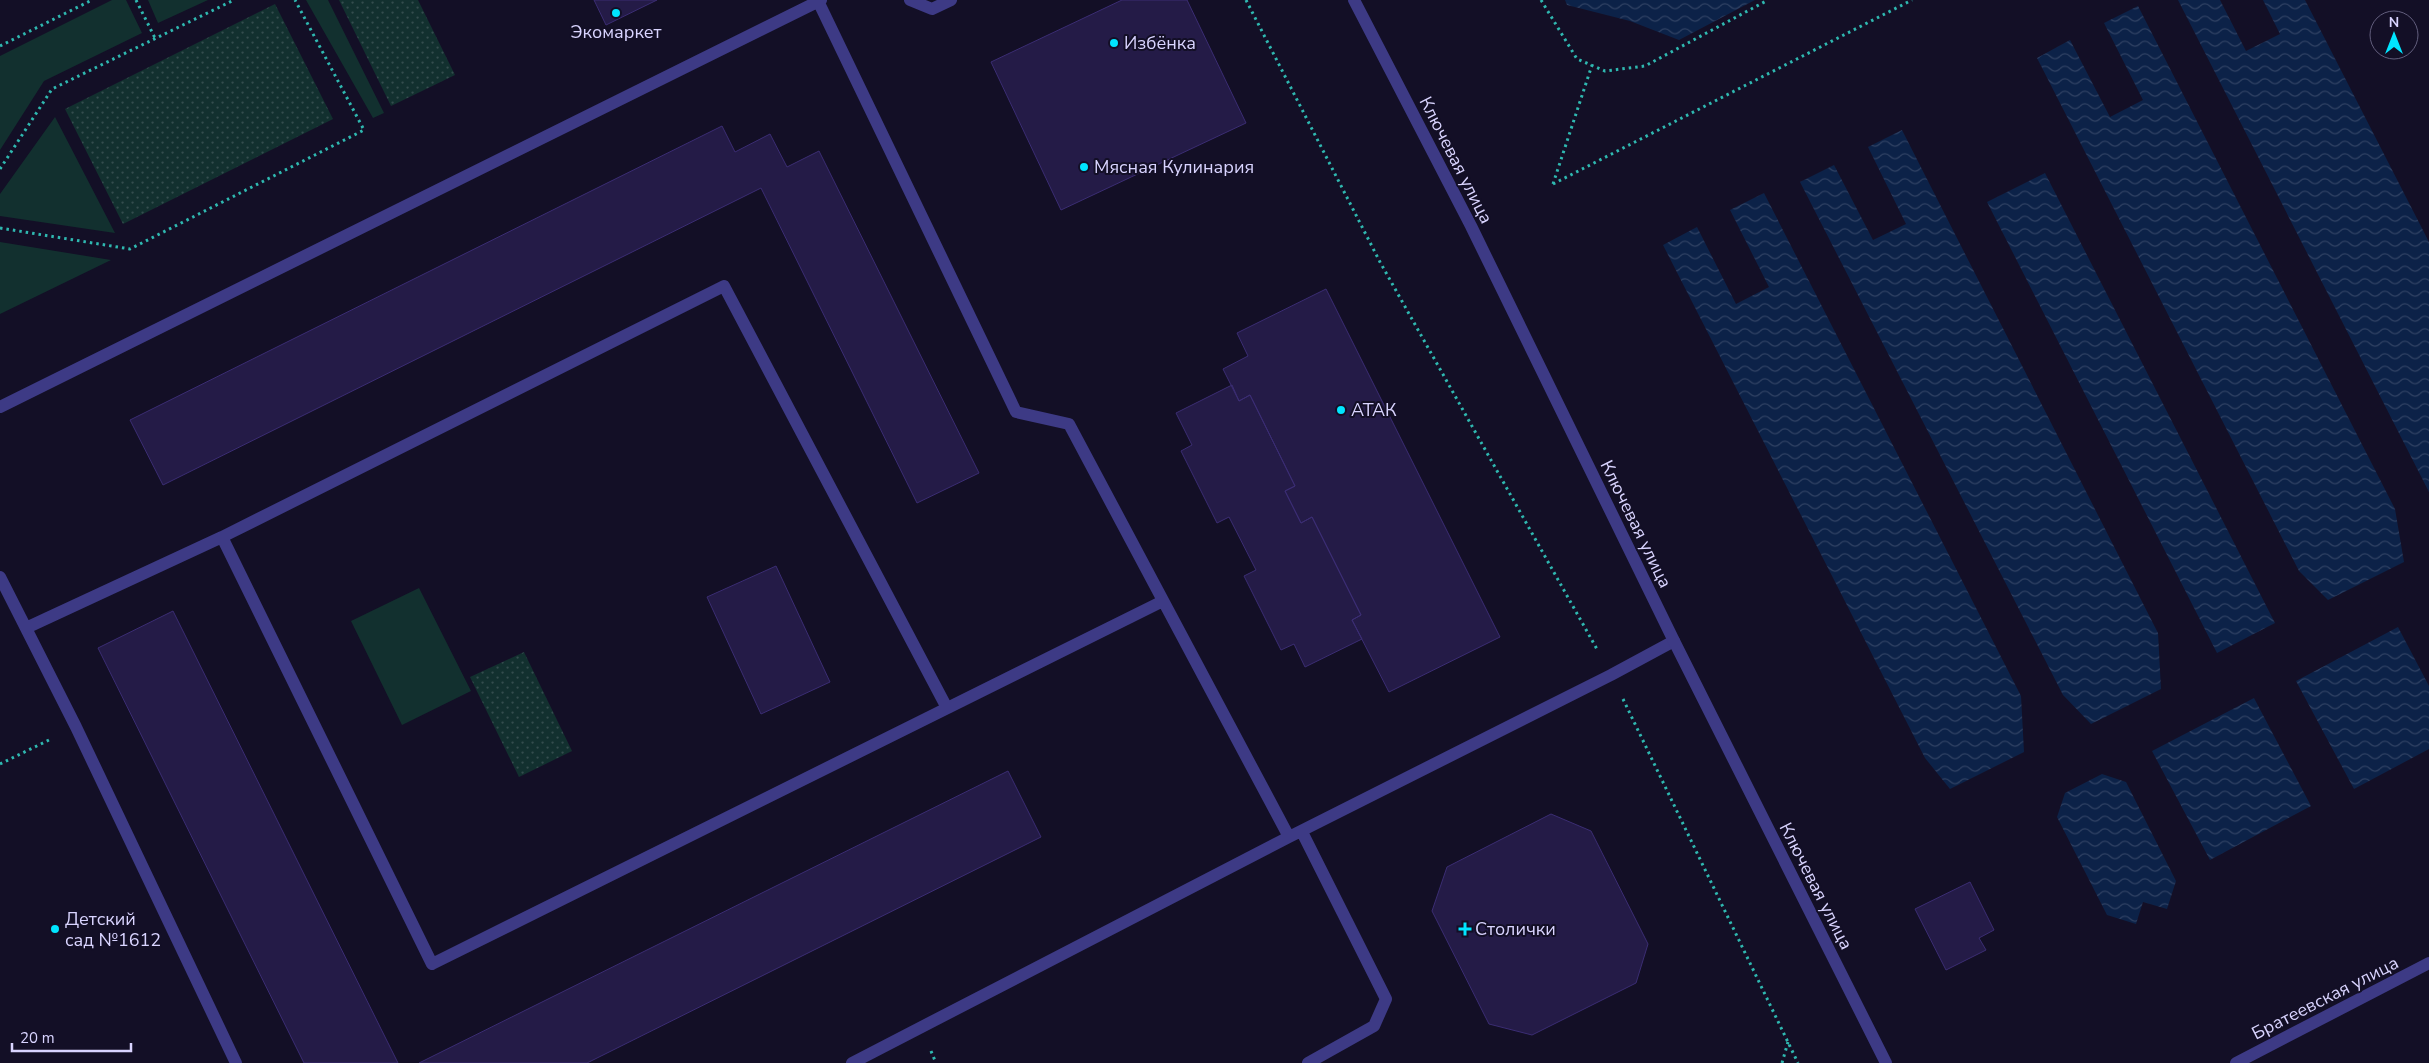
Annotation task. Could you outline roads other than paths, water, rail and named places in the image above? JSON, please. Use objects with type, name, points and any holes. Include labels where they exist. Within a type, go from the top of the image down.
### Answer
[{"type":"street","points":[[910,0],[932,9],[951,0]]},
{"type":"street","name":"Ключевая улица","points":[[1354,0],[1471,226],[1674,641],[1886,1063]]},
{"type":"street","points":[[0,407],[820,1],[1016,412],[1069,424],[1289,837]]},
{"type":"street","points":[[26,628],[222,537],[724,286],[947,708]]},
{"type":"street","points":[[222,537],[432,964],[1163,601]]},
{"type":"street","points":[[0,578],[76,727],[236,1063]]},
{"type":"street","points":[[852,1063],[1289,837],[1612,675],[1674,641]]},
{"type":"street","points":[[1302,832],[1386,999],[1374,1026],[1308,1063]]},
{"type":"street","name":"Братеевская улица","points":[[2236,1063],[2429,963]]},
{"type":"water","points":[[1565,0],[1755,0],[1679,40],[1630,21],[1567,5]]},
{"type":"water","points":[[2178,0],[2220,0],[2246,51],[2280,34],[2263,0],[2305,0],[2429,242],[2429,492]]},
{"type":"water","points":[[2138,6],[2395,509],[2404,562],[2328,600],[2299,571],[2037,58],[2070,40],[2110,117],[2143,100],[2104,23]]},
{"type":"water","points":[[1902,130],[2158,633],[2161,689],[2091,724],[2063,695],[1800,182],[1834,165],[1873,240],[1906,224],[1868,147]]},
{"type":"water","points":[[2045,173],[2275,623],[2217,653],[1987,202]]},
{"type":"water","points":[[1764,193],[2021,696],[2024,752],[1950,789],[1925,758],[1663,245],[1697,227],[1736,304],[1769,287],[1730,210]]},
{"type":"water","points":[[2398,627],[2429,686],[2429,749],[2354,789],[2296,681]]},
{"type":"water","points":[[2254,698],[2311,806],[2210,860],[2152,751]]},
{"type":"water","points":[[2102,774],[2126,782],[2176,881],[2167,909],[2143,902],[2136,924],[2107,915],[2057,817],[2065,793]]},
{"type":"place","name":"Экомаркет","points":[[616,13]]},
{"type":"place","name":"Избёнка","points":[[1114,43]]},
{"type":"place","name":"Мясная Кулинария","points":[[1084,167]]},
{"type":"place","name":"АТАК","points":[[1341,410]]},
{"type":"place","name":"Детский сад №1612","points":[[55,929]]},
{"type":"place","name":"Столички","points":[[1465,929]]}]
